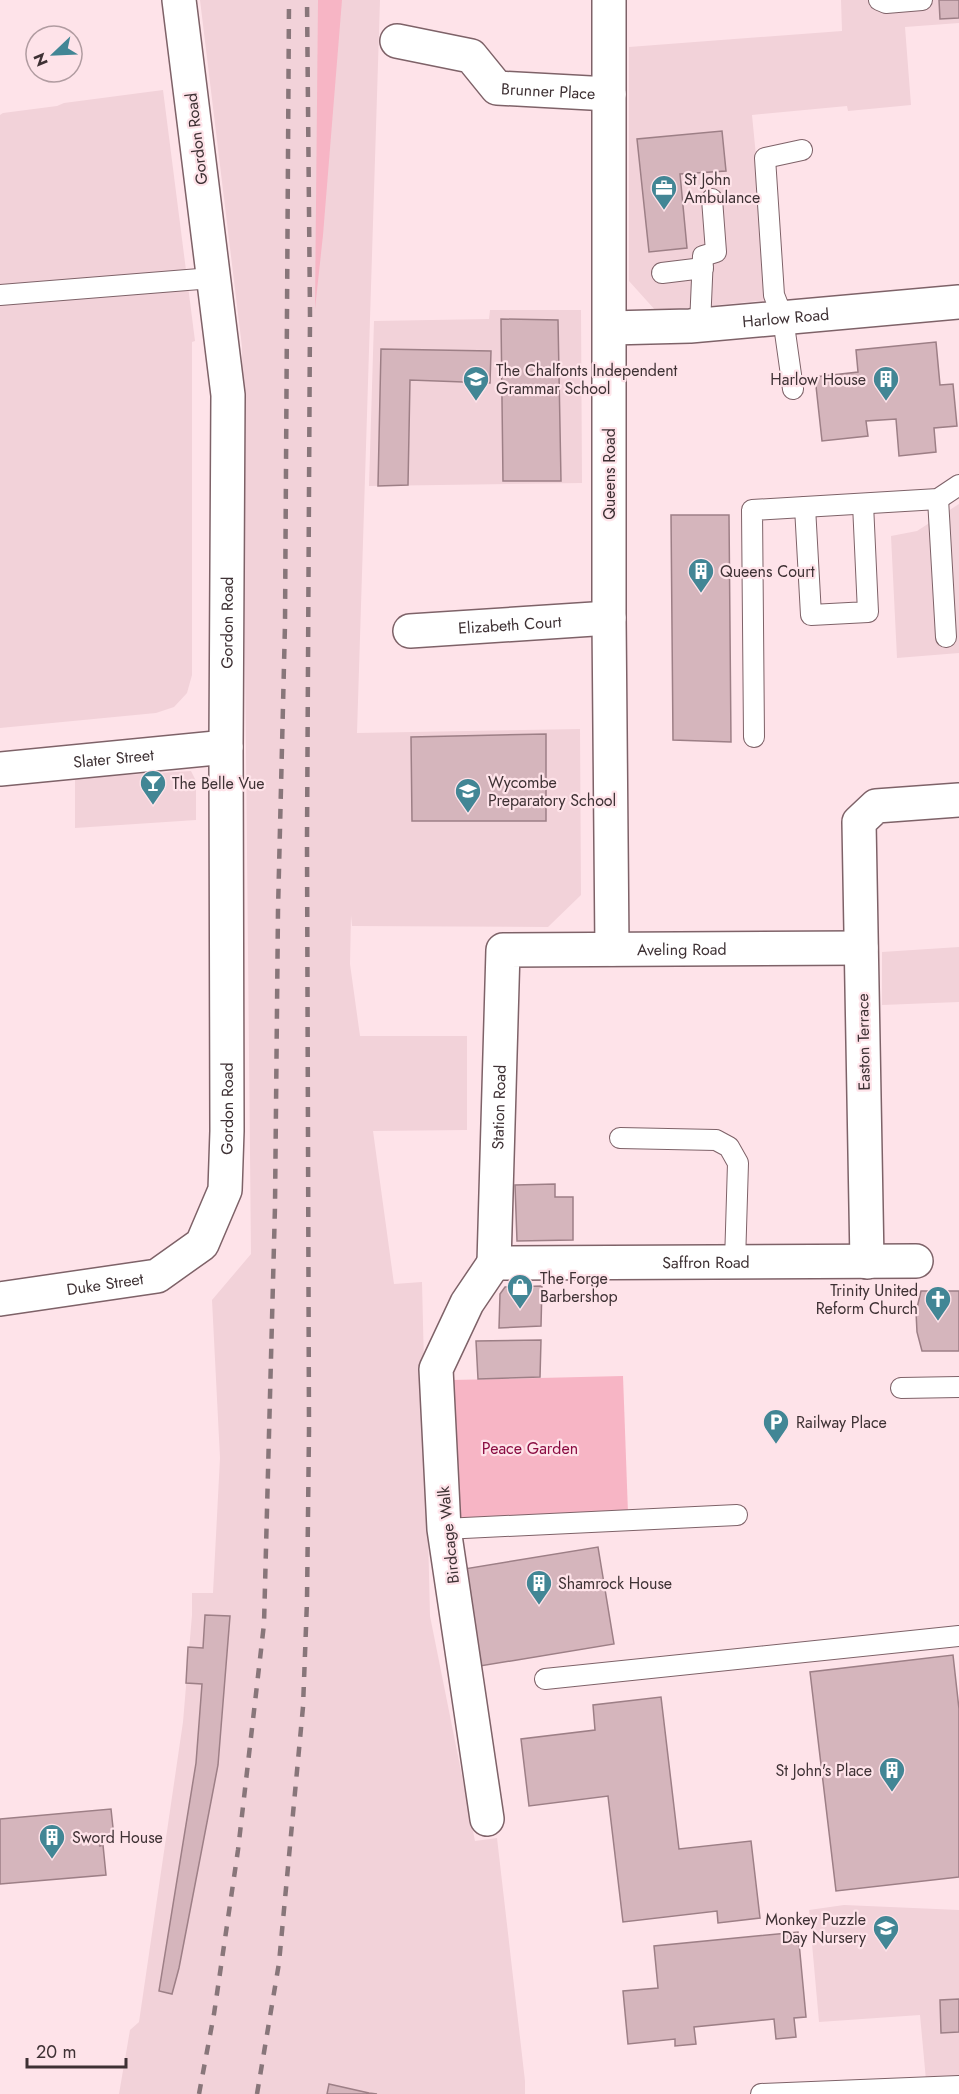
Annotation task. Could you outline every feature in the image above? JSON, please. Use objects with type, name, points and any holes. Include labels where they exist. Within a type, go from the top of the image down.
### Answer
[{"type":"street","name":"Gordon Road","points":[[178,0],[228,395],[227,1131],[225,1190],[202,1244]]},
{"type":"street","name":"Queens Road","points":[[609,0],[609,618],[612,949]]},
{"type":"street","name":"Brunner Place","points":[[397,41],[471,56],[497,88],[609,94]]},
{"type":"street","name":"Harlow Road","points":[[610,328],[700,325],[959,302]]},
{"type":"street","name":"Elizabeth Court","points":[[410,631],[609,618]]},
{"type":"street","name":"Slater Street","points":[[0,769],[226,747]]},
{"type":"street","name":"Easton Terrace","points":[[867,1262],[859,822],[876,806],[959,800]]},
{"type":"street","name":"Aveling Road","points":[[502,950],[861,948]]},
{"type":"street","name":"Station Road","points":[[494,1263],[502,950]]},
{"type":"street","name":"Duke Street","points":[[0,1299],[157,1276],[202,1244]]},
{"type":"street","name":"Saffron Road","points":[[494,1263],[916,1261]]},
{"type":"street","name":"Birdcage Walk","points":[[487,1819],[444,1529],[436,1369],[467,1303],[494,1263]]},
{"type":"lane","points":[[879,0],[886,3],[922,0]]},
{"type":"lane","points":[[793,389],[783,318],[774,295],[765,158],[802,150]]},
{"type":"lane","points":[[700,325],[703,256],[716,252],[712,199]]},
{"type":"lane","points":[[662,273],[703,268]]},
{"type":"lane","points":[[0,295],[212,278]]},
{"type":"lane","points":[[754,737],[752,510],[938,499],[959,485]]},
{"type":"lane","points":[[938,499],[946,638]]},
{"type":"lane","points":[[805,507],[811,615],[868,612],[863,504]]},
{"type":"lane","points":[[620,1138],[716,1140],[729,1147],[738,1163],[735,1262]]},
{"type":"lane","points":[[901,1388],[959,1387]]},
{"type":"lane","points":[[444,1529],[737,1515]]},
{"type":"lane","points":[[545,1679],[959,1636]]},
{"type":"lane","points":[[761,2094],[959,2086]]},
{"type":"shaded area","points":[[200,0],[380,0],[357,733],[580,729],[581,895],[548,927],[352,926],[351,915],[350,964],[360,1036],[467,1036],[467,1130],[373,1131],[394,1284],[422,1282],[430,1616],[475,1841],[497,1838],[525,2094],[119,2094],[130,2030],[139,2022],[183,1722],[192,1593],[213,1593],[220,1458],[212,1300],[251,1254],[242,347]]},
{"type":"shaded area","points":[[841,0],[959,0],[959,23],[905,27],[911,105],[848,111],[847,106],[752,115],[770,300],[656,311],[629,281],[629,47],[842,31]]},
{"type":"shaded area","points":[[163,90],[195,341],[192,342],[192,675],[187,693],[174,707],[156,713],[0,728],[0,115],[64,103]]},
{"type":"shaded area","name":"The Chalfonts Independent Grammar School","points":[[490,310],[581,310],[582,483],[369,486],[374,321],[489,319]]},
{"type":"shaded area","points":[[959,504],[959,653],[897,658],[891,536],[917,531]]},
{"type":"shaded area","points":[[191,771],[196,781],[196,820],[75,828],[75,778]]},
{"type":"shaded area","points":[[959,947],[959,1002],[882,1005],[882,952]]},
{"type":"shaded area","name":"Monkey Puzzle Day Nursery","points":[[844,1905],[959,1910],[959,2077],[926,2080],[920,2015],[819,2022],[809,1910]]},
{"type":"green space","points":[[318,0],[342,0],[315,309]]},
{"type":"green space","name":"Peace Garden","points":[[623,1376],[628,1513],[458,1522],[452,1380]]},
{"type":"building","points":[[939,0],[959,0],[959,18],[940,19]]},
{"type":"building","name":"St John Ambulance","points":[[722,131],[726,171],[680,174],[687,248],[649,252],[637,139]]},
{"type":"building","points":[[501,319],[558,320],[561,481],[503,481]]},
{"type":"building","name":"Harlow House","points":[[936,342],[940,385],[953,384],[957,426],[934,428],[936,452],[899,456],[896,419],[866,421],[868,436],[822,441],[815,377],[858,372],[856,350]]},
{"type":"building","points":[[381,349],[491,351],[490,383],[410,380],[408,485],[378,486]]},
{"type":"building","name":"Queens Court","points":[[671,515],[729,515],[731,742],[673,740]]},
{"type":"building","points":[[546,734],[546,821],[412,821],[411,737]]},
{"type":"building","points":[[555,1184],[555,1197],[573,1197],[573,1240],[517,1241],[515,1185]]},
{"type":"building","name":"The Forge Barbershop","points":[[542,1286],[541,1326],[499,1328],[500,1294],[505,1287]]},
{"type":"building","name":"Trinity United Reform Church","points":[[921,1291],[959,1291],[959,1351],[922,1351],[917,1332],[916,1312]]},
{"type":"building","points":[[541,1340],[540,1377],[478,1379],[476,1341]]},
{"type":"building","name":"Shamrock House","points":[[598,1547],[614,1644],[480,1666],[464,1569]]},
{"type":"building","points":[[205,1615],[230,1616],[218,1765],[172,1994],[159,1991],[196,1763],[202,1684],[186,1683],[188,1647],[203,1648]]},
{"type":"building","name":"St John's Place","points":[[953,1655],[959,1709],[959,1877],[836,1891],[810,1672]]},
{"type":"building","points":[[661,1697],[679,1849],[751,1841],[760,1918],[718,1923],[717,1911],[623,1922],[608,1796],[529,1806],[521,1739],[595,1730],[593,1705]]},
{"type":"building","name":"Sword House","points":[[111,1809],[114,1837],[100,1838],[100,1846],[103,1845],[106,1875],[0,1884],[0,1819]]},
{"type":"building","points":[[798,1932],[806,2017],[794,2018],[796,2037],[776,2039],[774,2019],[694,2027],[696,2044],[675,2046],[675,2039],[628,2044],[623,1991],[658,1988],[654,1946]]},
{"type":"building","points":[[959,1999],[959,2032],[941,2033],[940,2000]]},
{"type":"building","points":[[329,2084],[369,2093],[377,2094],[327,2094]]},
{"type":"railway","points":[[199,2094],[214,2014],[238,1850],[264,1624],[275,1206],[278,910],[285,624],[289,0]]},
{"type":"railway","points":[[257,2094],[279,1963],[303,1707],[307,1601],[310,315],[307,0]]},
{"type":"place","name":"St John Ambulance","points":[[664,211]]},
{"type":"place","name":"The Chalfonts Independent Grammar School","points":[[476,402]]},
{"type":"place","name":"Harlow House","points":[[886,402]]},
{"type":"place","name":"Queens Court","points":[[701,594]]},
{"type":"place","name":"The Belle Vue","points":[[153,806]]},
{"type":"place","name":"Wycombe Preparatory School","points":[[468,814]]},
{"type":"place","name":"The Forge Barbershop","points":[[520,1310]]},
{"type":"place","name":"Trinity United Reform Church","points":[[938,1322]]},
{"type":"place","name":"Railway Place","points":[[776,1445]]},
{"type":"place","name":"Shamrock House","points":[[539,1606]]},
{"type":"place","name":"St John's Place","points":[[892,1793]]},
{"type":"place","name":"Sword House","points":[[52,1860]]},
{"type":"place","name":"Monkey Puzzle Day Nursery","points":[[886,1951]]}]
